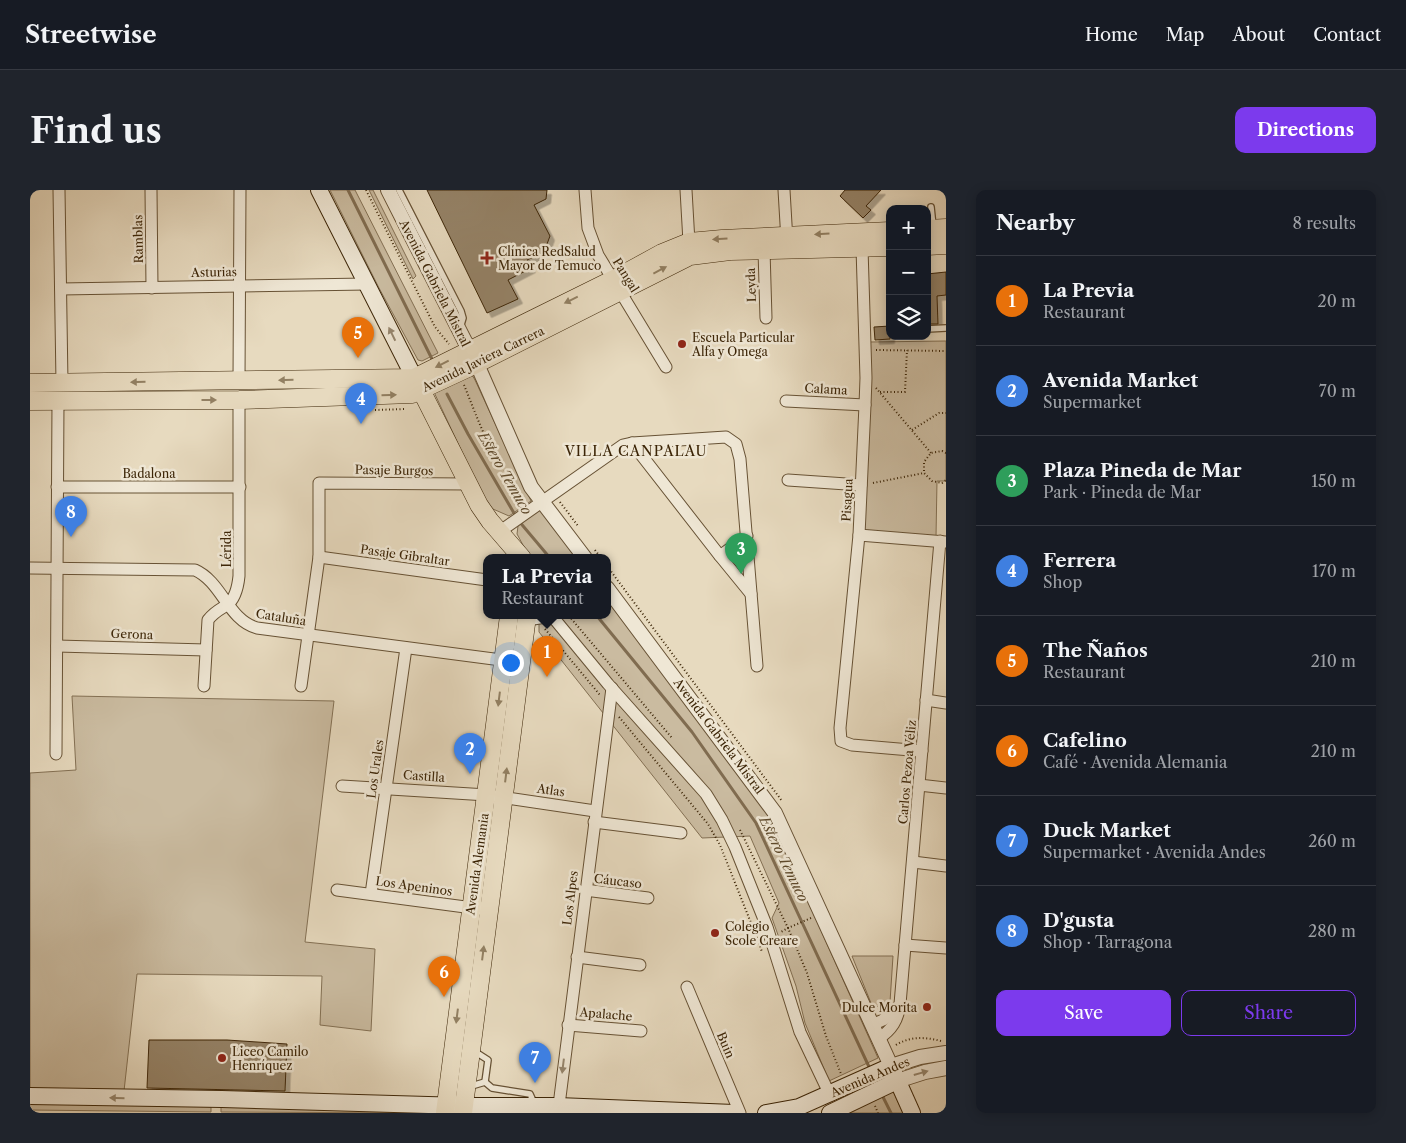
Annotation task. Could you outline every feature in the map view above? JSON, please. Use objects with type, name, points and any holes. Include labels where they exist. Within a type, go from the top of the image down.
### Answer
[{"type":"main road","points":[[320,190],[479,505],[503,529],[519,554]]},
{"type":"main road","name":"Avenida Javiera Carrera","points":[[30,383],[257,380],[417,384],[616,286],[690,256],[730,251],[764,250],[787,243],[886,231]]},
{"type":"main road","name":"Avenida Javiera Carrera","points":[[616,286],[662,254],[689,242],[702,240],[862,248],[886,247]]},
{"type":"main road","points":[[239,400],[247,388],[257,380]]},
{"type":"main road","points":[[32,401],[49,393],[62,383],[69,394],[81,401]]},
{"type":"main road","name":"Avenida Javiera Carrera","points":[[32,401],[239,400],[412,394],[417,384]]},
{"type":"main road","points":[[503,529],[510,554]]},
{"type":"main road","name":"Avenida Alemania","points":[[445,1109],[480,909],[495,796],[512,661],[509,619]]},
{"type":"main road","name":"Avenida Alemania","points":[[512,661],[527,619]]},
{"type":"main road","name":"Avenida Alemania","points":[[463,1109],[471,1049],[480,909]]},
{"type":"main road","name":"Avenida Andes","points":[[766,1113],[799,1107],[886,1068]]},
{"type":"main road","name":"Avenida Gabriela Mistral","points":[[886,1068],[912,1113]]},
{"type":"main road","name":"Avenida Andes","points":[[835,1112],[868,1100],[894,1083]]},
{"type":"main road","points":[[829,1094],[835,1112]]},
{"type":"main road","points":[[30,1096],[445,1109],[463,1109],[514,1099],[533,1100],[558,1110],[734,1113]]},
{"type":"street","points":[[59,190],[62,383]]},
{"type":"street","name":"Ramblas","points":[[151,190],[152,288]]},
{"type":"street","points":[[239,381],[240,190]]},
{"type":"street","name":"Avenida Gabriela Mistral","points":[[388,190],[405,213],[438,277],[459,330],[473,357],[538,504],[582,554]]},
{"type":"street","name":"Pangal","points":[[585,190],[588,228],[598,255],[666,367]]},
{"type":"street","points":[[686,190],[689,242]]},
{"type":"street","points":[[784,190],[787,243]]},
{"type":"street","name":"Pisagua","points":[[862,248],[866,378],[865,405],[859,535],[840,728],[841,741],[852,746],[922,751]]},
{"type":"street","name":"Leyda","points":[[764,250],[766,318]]},
{"type":"street","name":"Asturias","points":[[61,289],[367,284]]},
{"type":"street","name":"Lérida","points":[[204,686],[208,620],[219,609],[228,604],[237,589],[239,576],[239,400]]},
{"type":"street","points":[[56,754],[58,401]]},
{"type":"street","name":"Calama","points":[[786,401],[865,405]]},
{"type":"street","points":[[503,529],[623,445],[726,437],[736,444],[740,459],[757,666]]},
{"type":"street","points":[[632,443],[751,594]]},
{"type":"street","points":[[788,480],[861,486]]},
{"type":"street","name":"Pasaje Burgos","points":[[319,557],[319,483],[468,484]]},
{"type":"street","name":"Badalona","points":[[57,488],[240,487]]},
{"type":"street","points":[[859,535],[943,541]]},
{"type":"street","points":[[720,556],[747,536]]},
{"type":"street","name":"Carlos Pezoa Véliz","points":[[878,1039],[887,1033],[899,1015],[926,700],[940,619],[943,541]]},
{"type":"street","points":[[301,686],[319,557]]},
{"type":"street","name":"Pasaje Gibraltar","points":[[319,557],[483,579]]},
{"type":"street","name":"Cataluña","points":[[30,568],[195,570],[209,579],[241,620],[251,627],[512,661]]},
{"type":"street","name":"Avenida Gabriela Mistral","points":[[611,593],[775,813],[872,1025],[886,1068]]},
{"type":"street","points":[[554,619],[612,688],[706,794],[722,820],[735,846],[766,927],[800,1032],[829,1094]]},
{"type":"street","name":"Gerona","points":[[57,646],[206,650]]},
{"type":"street","name":"Los Urales","points":[[371,894],[406,648]]},
{"type":"street","name":"Los Alpes","points":[[558,1110],[594,816],[612,688]]},
{"type":"street","points":[[926,700],[946,703]]},
{"type":"street","points":[[919,785],[946,788]]},
{"type":"street","name":"Castilla","points":[[342,786],[387,787],[495,796]]},
{"type":"street","name":"Atlas","points":[[495,796],[681,833]]},
{"type":"street","points":[[913,862],[946,866]]},
{"type":"street","name":"Los Apeninos","points":[[337,890],[480,909]]},
{"type":"street","name":"Cáucaso","points":[[585,890],[648,898]]},
{"type":"street","points":[[906,945],[946,948]]},
{"type":"street","points":[[577,957],[640,965]]},
{"type":"street","name":"Buin","points":[[687,987],[740,1113]]},
{"type":"street","points":[[872,1025],[893,1013],[900,1004]]},
{"type":"street","name":"Apalache","points":[[568,1025],[641,1030]]},
{"type":"street","name":"Avenida Andes","points":[[886,1068],[920,1057],[946,1053]]},
{"type":"street","name":"Avenida Andes","points":[[894,1083],[925,1072],[946,1068]]},
{"type":"lane","points":[[399,190],[405,213]]},
{"type":"lane","points":[[931,207],[936,237]]},
{"type":"lane","points":[[931,329],[946,328]]},
{"type":"lane","points":[[471,1049],[488,1060],[485,1082]]},
{"type":"lane","points":[[466,1088],[485,1082]]},
{"type":"lane","points":[[485,1082],[492,1088],[514,1099]]},
{"type":"path","points":[[366,190],[435,327],[450,346]]},
{"type":"path","points":[[865,350],[946,350]]},
{"type":"path","points":[[880,392],[905,392],[907,350]]},
{"type":"path","points":[[866,378],[931,453]]},
{"type":"path","points":[[912,430],[939,413],[946,413]]},
{"type":"path","points":[[946,453],[942,451],[931,453],[924,462],[924,473],[932,481],[942,483],[946,480]]},
{"type":"path","points":[[861,486],[924,473]]},
{"type":"path","points":[[808,919],[788,928],[807,973],[826,1036],[853,1083]]},
{"type":"path","points":[[868,1100],[878,1113]]},
{"type":"shaded area","points":[[330,190],[355,190],[438,353],[422,361],[418,360],[379,288]]},
{"type":"shaded area","points":[[369,190],[373,190],[416,276],[413,279]]},
{"type":"shaded area","points":[[946,341],[946,481],[937,481],[936,537],[863,531],[869,342]]},
{"type":"shaded area","points":[[471,373],[531,501],[509,516],[493,509],[483,497],[433,390]]},
{"type":"shaded area","points":[[542,508],[576,554],[528,554],[517,534],[518,526]]},
{"type":"shaded area","points":[[611,601],[764,808],[878,1058],[829,1081],[805,1023],[796,986],[772,918],[779,903],[750,836],[702,838],[539,632],[539,619],[611,619]]},
{"type":"shaded area","points":[[72,696],[334,701],[305,942],[375,949],[371,1031],[320,1025],[322,976],[137,974],[124,1091],[30,1088],[30,773],[76,770]]},
{"type":"shaded area","points":[[852,956],[893,956],[890,1002],[873,1008]]},
{"type":"shaded area","points":[[893,1091],[903,1113],[846,1113]]},
{"type":"shaded area","points":[[30,1102],[211,1106],[211,1112],[30,1110]]},
{"type":"shaded area","points":[[221,1106],[418,1109],[418,1113],[221,1112]]},
{"type":"building","name":"Clínica RedSalud Mayor de Temuco","points":[[427,190],[547,190],[546,199],[534,205],[550,236],[544,252],[527,260],[531,268],[508,280],[518,299],[487,313]]},
{"type":"building","points":[[845,190],[881,190],[866,206],[871,210],[863,218],[840,196]]},
{"type":"building","points":[[946,272],[946,295],[937,296],[938,324],[931,324],[931,274]]},
{"type":"building","points":[[886,326],[886,339],[875,340],[874,327]]},
{"type":"building","points":[[149,1040],[227,1040],[287,1044],[285,1091],[147,1088]]},
{"type":"waterway","name":"Estero Temuco","points":[[348,190],[432,359]]},
{"type":"waterway","name":"Estero Temuco","points":[[447,394],[518,520],[547,554]]},
{"type":"waterway","name":"Estero Temuco","points":[[599,619],[692,732],[756,823],[870,1069]]},
{"type":"waterway","name":"Estero Temuco","points":[[881,1093],[891,1113]]},
{"type":"place","name":"Clínica RedSalud Mayor de Temuco","points":[[487,258]]},
{"type":"place","name":"Escuela Particular Alfa y Omega","points":[[682,344]]},
{"type":"place","name":"The Ñaños","points":[[358,358]]},
{"type":"place","name":"Ferrera","points":[[361,424]]},
{"type":"place","name":"D'gusta","points":[[71,537]]},
{"type":"place","name":"Plaza Pineda de Mar","points":[[741,574]]},
{"type":"place","name":"La Previa","points":[[547,677]]},
{"type":"place","name":"Avenida Market","points":[[470,774]]},
{"type":"place","name":"Colegio Scole Creare","points":[[715,933]]},
{"type":"place","name":"Cafelino","points":[[444,997]]},
{"type":"place","name":"Dulce Morita","points":[[927,1007]]},
{"type":"place","name":"Liceo Camilo Henríquez","points":[[222,1058]]},
{"type":"place","name":"Duck Market","points":[[535,1083]]},
{"type":"district","name":"VILLA CANPALAU","points":[[636,451]]}]
